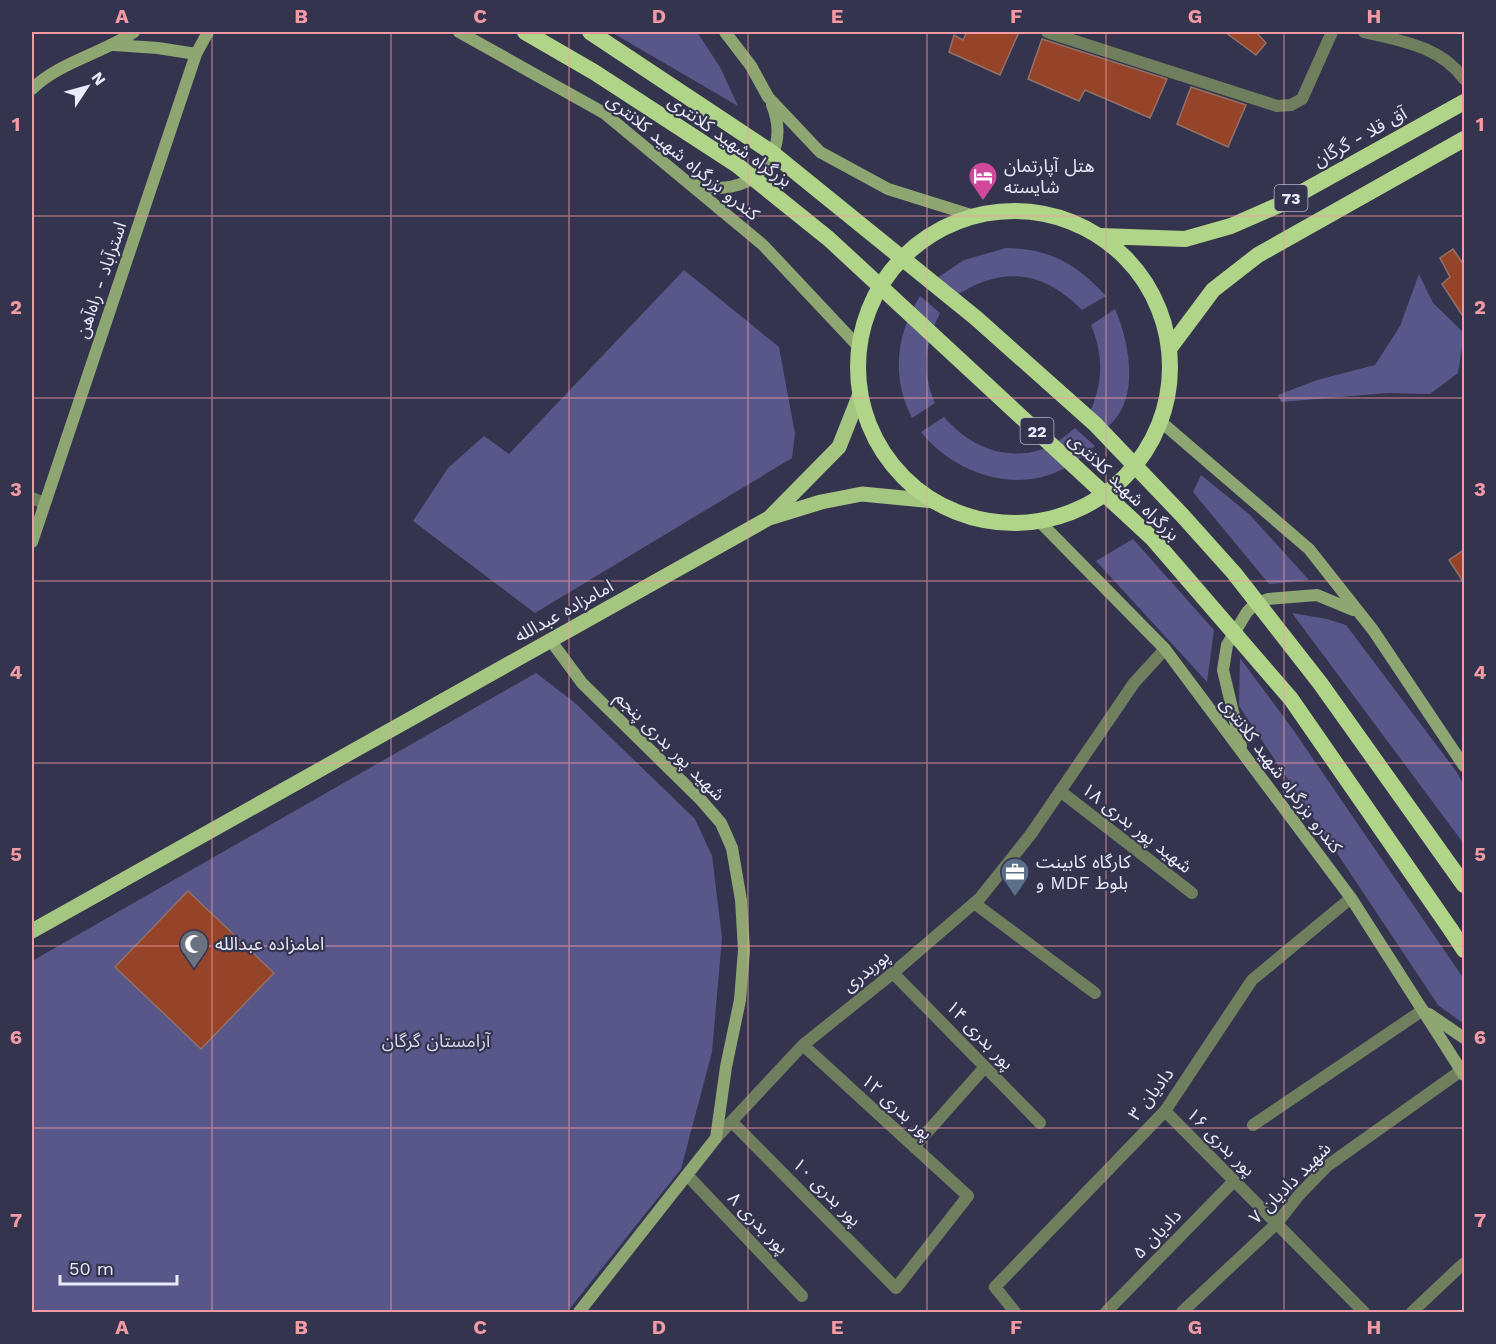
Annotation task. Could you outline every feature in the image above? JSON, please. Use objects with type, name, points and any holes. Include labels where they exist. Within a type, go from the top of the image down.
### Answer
[{"type":"highway","name":"بزرگراه شهید کلانتری","points":[[525,32],[613,84],[737,165],[765,187],[829,239],[1153,538],[1291,699],[1464,950]]},
{"type":"highway","name":"بزرگراه شهید کلانتری","points":[[590,32],[771,152],[976,318],[1095,424],[1234,573],[1320,683],[1464,885]]},
{"type":"highway","name":"آق قلا - گرگان","points":[[1101,236],[1185,239],[1231,226],[1279,205],[1464,102]]},
{"type":"highway","name":"73","points":[[1169,349],[1213,290],[1258,255],[1464,139]]},
{"type":"highway","points":[[1005,210],[1035,211],[1074,222],[1101,236],[1132,265],[1154,297],[1169,349],[1169,382],[1160,421],[1136,464],[1121,481],[1080,509],[1039,521],[992,521],[953,510],[934,501],[914,487],[884,453],[866,418],[860,394],[857,345],[877,289],[929,234],[971,215],[1005,210]]},
{"type":"main road","points":[[32,89],[134,32]]},
{"type":"main road","name":"استرآباد - راه‌آهن","points":[[32,542],[196,54],[208,32]]},
{"type":"main road","name":"کندرو بزرگراه شهید کلانتری","points":[[459,32],[604,113],[687,180],[763,246],[857,345]]},
{"type":"main road","points":[[687,180],[709,189],[732,188],[753,179],[769,162],[777,141],[777,118],[768,97],[751,66],[725,32]]},
{"type":"main road","points":[[114,45],[158,48],[196,54]]},
{"type":"main road","points":[[768,97],[820,152],[888,189],[971,215]]},
{"type":"main road","name":"امامزاده عبدالله","points":[[769,518],[838,447],[860,394]]},
{"type":"main road","points":[[1160,421],[1309,549],[1373,630],[1464,766]]},
{"type":"main road","name":"امامزاده عبدالله","points":[[32,931],[769,518],[821,502],[862,494],[934,501]]},
{"type":"main road","name":"کندرو بزرگراه شهید کلانتری","points":[[1039,521],[1165,649],[1351,898],[1463,1072]]},
{"type":"main road","points":[[1243,754],[1223,670],[1227,645],[1247,612],[1255,604],[1268,599],[1317,595],[1357,611]]},
{"type":"main road","name":"شهید پور بدری پنجم","points":[[551,641],[582,683],[701,800],[721,823],[732,848],[741,900],[744,950],[740,1000],[726,1067],[716,1138]]},
{"type":"main road","points":[[1423,1010],[1464,1038]]},
{"type":"main road","name":"پوربدری","points":[[579,1312],[716,1138]]},
{"type":"street","points":[[1047,32],[1277,106],[1291,105],[1302,99],[1332,32]]},
{"type":"street","points":[[1364,32],[1429,49],[1456,68],[1464,79]]},
{"type":"street","points":[[32,498],[44,502]]},
{"type":"street","name":"پوربدری","points":[[716,1138],[803,1045],[893,973],[974,903],[1031,834],[1134,683],[1165,649]]},
{"type":"street","name":"شهید پور بدری ۱۸","points":[[1060,791],[1192,893]]},
{"type":"street","name":"دادیان ۳","points":[[1014,1312],[995,1287],[1165,1111],[1252,980],[1351,898]]},
{"type":"street","points":[[974,903],[1095,993]]},
{"type":"street","name":"پور بدری ۱۴","points":[[893,973],[1040,1123]]},
{"type":"street","points":[[1253,1125],[1423,1010]]},
{"type":"street","name":"پور بدری ۱۲","points":[[803,1045],[968,1196]]},
{"type":"street","points":[[914,1147],[986,1067]]},
{"type":"street","name":"شهید دادیان ۷","points":[[1188,1310],[1277,1223],[1299,1195],[1327,1166],[1463,1072]]},
{"type":"street","name":"پور بدری ۱۶","points":[[1165,1111],[1364,1312]]},
{"type":"street","name":"پور بدری ۱۰","points":[[732,1122],[896,1288],[968,1196]]},
{"type":"street","name":"پور بدری ۸","points":[[687,1175],[802,1296]]},
{"type":"street","name":"دادیان ۵","points":[[1106,1312],[1234,1181]]},
{"type":"street","points":[[1412,1312],[1464,1263]]},
{"type":"green space","points":[[611,32],[697,32],[720,67],[738,106]]},
{"type":"green space","points":[[1006,248],[1036,251],[1061,260],[1084,275],[1106,296],[1082,310],[1067,296],[1051,286],[1035,279],[1019,276],[986,281],[968,288],[951,299],[931,282],[964,260]]},
{"type":"green space","points":[[684,270],[779,347],[795,434],[792,458],[535,613],[413,521],[448,468],[484,436],[509,454]]},
{"type":"green space","points":[[1419,274],[1433,303],[1464,333],[1458,373],[1430,394],[1388,393],[1281,402],[1278,395],[1317,380],[1375,365],[1400,326]]},
{"type":"green space","points":[[920,296],[940,313],[928,347],[926,369],[935,403],[912,418],[901,387],[899,356],[906,326]]},
{"type":"green space","points":[[1115,309],[1128,355],[1128,388],[1117,417],[1106,428],[1089,415],[1097,392],[1100,370],[1098,348],[1091,325]]},
{"type":"green space","points":[[944,417],[953,427],[975,443],[1000,452],[1026,453],[1045,449],[1075,428],[1095,446],[1069,466],[1046,476],[1026,480],[987,476],[950,459],[921,432]]},
{"type":"green space","points":[[1201,475],[1249,514],[1309,580],[1269,584],[1193,492]]},
{"type":"green space","points":[[1133,539],[1214,630],[1207,682],[1096,561]]},
{"type":"green space","points":[[1292,613],[1346,625],[1456,771],[1464,785],[1464,844]]},
{"type":"green space","points":[[1240,658],[1294,731],[1464,979],[1464,1024],[1438,1005],[1239,706]]},
{"type":"green space","name":"آرامستان گرگان","points":[[536,673],[574,702],[695,819],[712,856],[722,938],[712,1052],[681,1169],[567,1312],[32,1312],[32,961]]},
{"type":"building","points":[[967,32],[1019,32],[1000,75],[949,52],[954,35],[963,40]]},
{"type":"building","points":[[1225,32],[1256,32],[1266,43],[1256,55]]},
{"type":"building","points":[[1042,39],[1167,79],[1150,118],[1085,90],[1079,101],[1028,79]]},
{"type":"building","points":[[1191,87],[1246,105],[1228,147],[1177,124]]},
{"type":"building","points":[[1453,249],[1464,265],[1464,318],[1442,284],[1450,277],[1440,258]]},
{"type":"building","points":[[1464,550],[1464,583],[1449,560]]},
{"type":"building","name":"امامزاده عبدالله","points":[[188,891],[274,973],[201,1049],[115,967]]},
{"type":"place","name":"هتل آپارتمان شایسته","points":[[983,202]]},
{"type":"place","name":"کارگاه کابینت و MDF بلوط","points":[[1015,898]]},
{"type":"place","name":"امامزاده عبدالله","points":[[194,970]]}]
